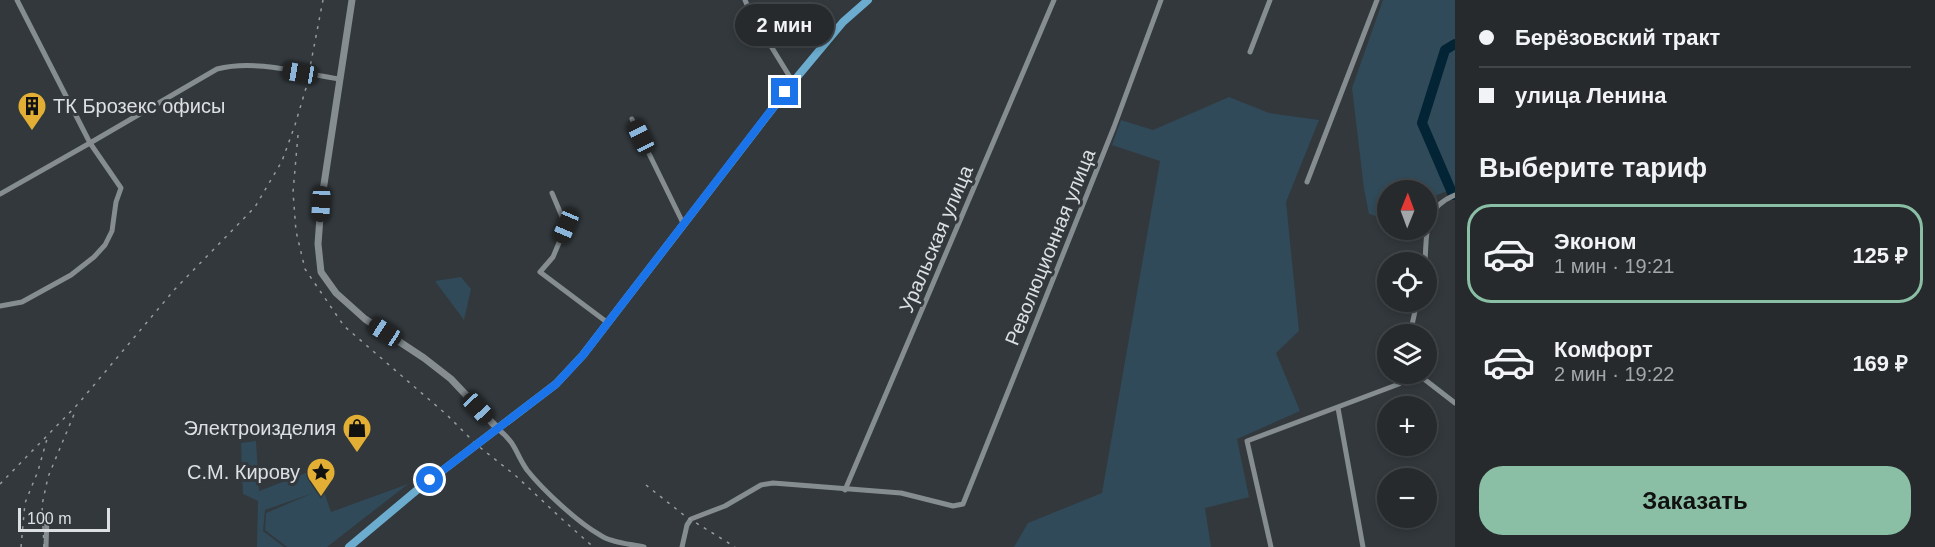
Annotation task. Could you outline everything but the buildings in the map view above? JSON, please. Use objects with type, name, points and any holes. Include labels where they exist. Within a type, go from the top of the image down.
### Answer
[{"type":"main road","points":[[349,547],[417,490],[556,384],[583,355],[793,82],[843,22],[868,0]]},
{"type":"street","points":[[0,306],[22,302],[71,275],[94,257],[105,245],[112,231],[116,202],[121,189],[90,143],[17,0]]},
{"type":"street","points":[[352,0],[321,204],[318,244],[321,272],[336,293],[365,319],[451,379],[513,443],[532,476],[578,519],[601,537],[645,547]]},
{"type":"street","points":[[745,0],[793,82]]},
{"type":"street","name":"Уральская улица","points":[[845,490],[1054,0]]},
{"type":"street","name":"Революционная улица","points":[[845,490],[902,493],[953,506],[963,504],[1114,127],[1161,0]]},
{"type":"street","points":[[1251,52],[1270,0]]},
{"type":"street","points":[[1307,182],[1377,0]]},
{"type":"street","points":[[0,194],[217,69],[239,65],[262,66],[339,79]]},
{"type":"street","points":[[632,119],[684,225]]},
{"type":"street","points":[[552,193],[566,226],[553,257],[540,272],[608,323]]},
{"type":"street","points":[[1426,252],[1428,219],[1444,200],[1455,195]]},
{"type":"street","points":[[1271,547],[1247,441],[1399,384]]},
{"type":"street","points":[[1430,384],[1455,403]]},
{"type":"street","points":[[1338,408],[1364,547]]},
{"type":"street","points":[[682,547],[687,525],[691,519],[725,506],[761,485],[773,483],[845,490]]},
{"type":"street","points":[[46,547],[47,516]]},
{"type":"shaded area","points":[[1383,0],[1455,0],[1455,188],[1437,195],[1437,180],[1377,180],[1377,216],[1369,214],[1352,88]]},
{"type":"shaded area","points":[[1229,97],[1269,113],[1319,120],[1286,202],[1299,331],[1276,353],[1300,411],[1237,439],[1249,497],[1205,508],[1211,547],[1014,547],[1028,523],[1102,493],[1160,161],[1112,145],[1121,120],[1153,130]]},
{"type":"shaded area","points":[[461,277],[471,289],[464,320],[435,281]]},
{"type":"shaded area","points":[[256,441],[259,491],[311,471],[321,490],[323,489],[331,512],[408,484],[327,547],[287,547],[265,530],[266,513],[313,493],[265,510],[263,531],[284,547],[257,547],[258,501],[243,494],[241,443]]},
{"type":"waterway","points":[[1453,195],[1422,123],[1445,50],[1455,44]]},
{"type":"railway","points":[[0,484],[78,404],[175,289],[255,207],[282,161],[295,125],[306,88],[323,0]]},
{"type":"railway","points":[[298,135],[293,192],[296,231],[305,269],[344,326],[596,547]]},
{"type":"railway","points":[[44,547],[42,505],[48,477],[75,412]]},
{"type":"railway","points":[[21,547],[25,503],[38,471],[47,439]]},
{"type":"railway","points":[[646,485],[685,516],[735,547]]},
{"type":"place","name":"ТК Брозекс офисы","points":[[32,132]]},
{"type":"place","name":"Электроизделия","points":[[357,454]]},
{"type":"place","name":"С.М. Кирову","points":[[321,498]]},
{"type":"route","points":[[430,480],[556,384],[583,355],[785,92]]}]
